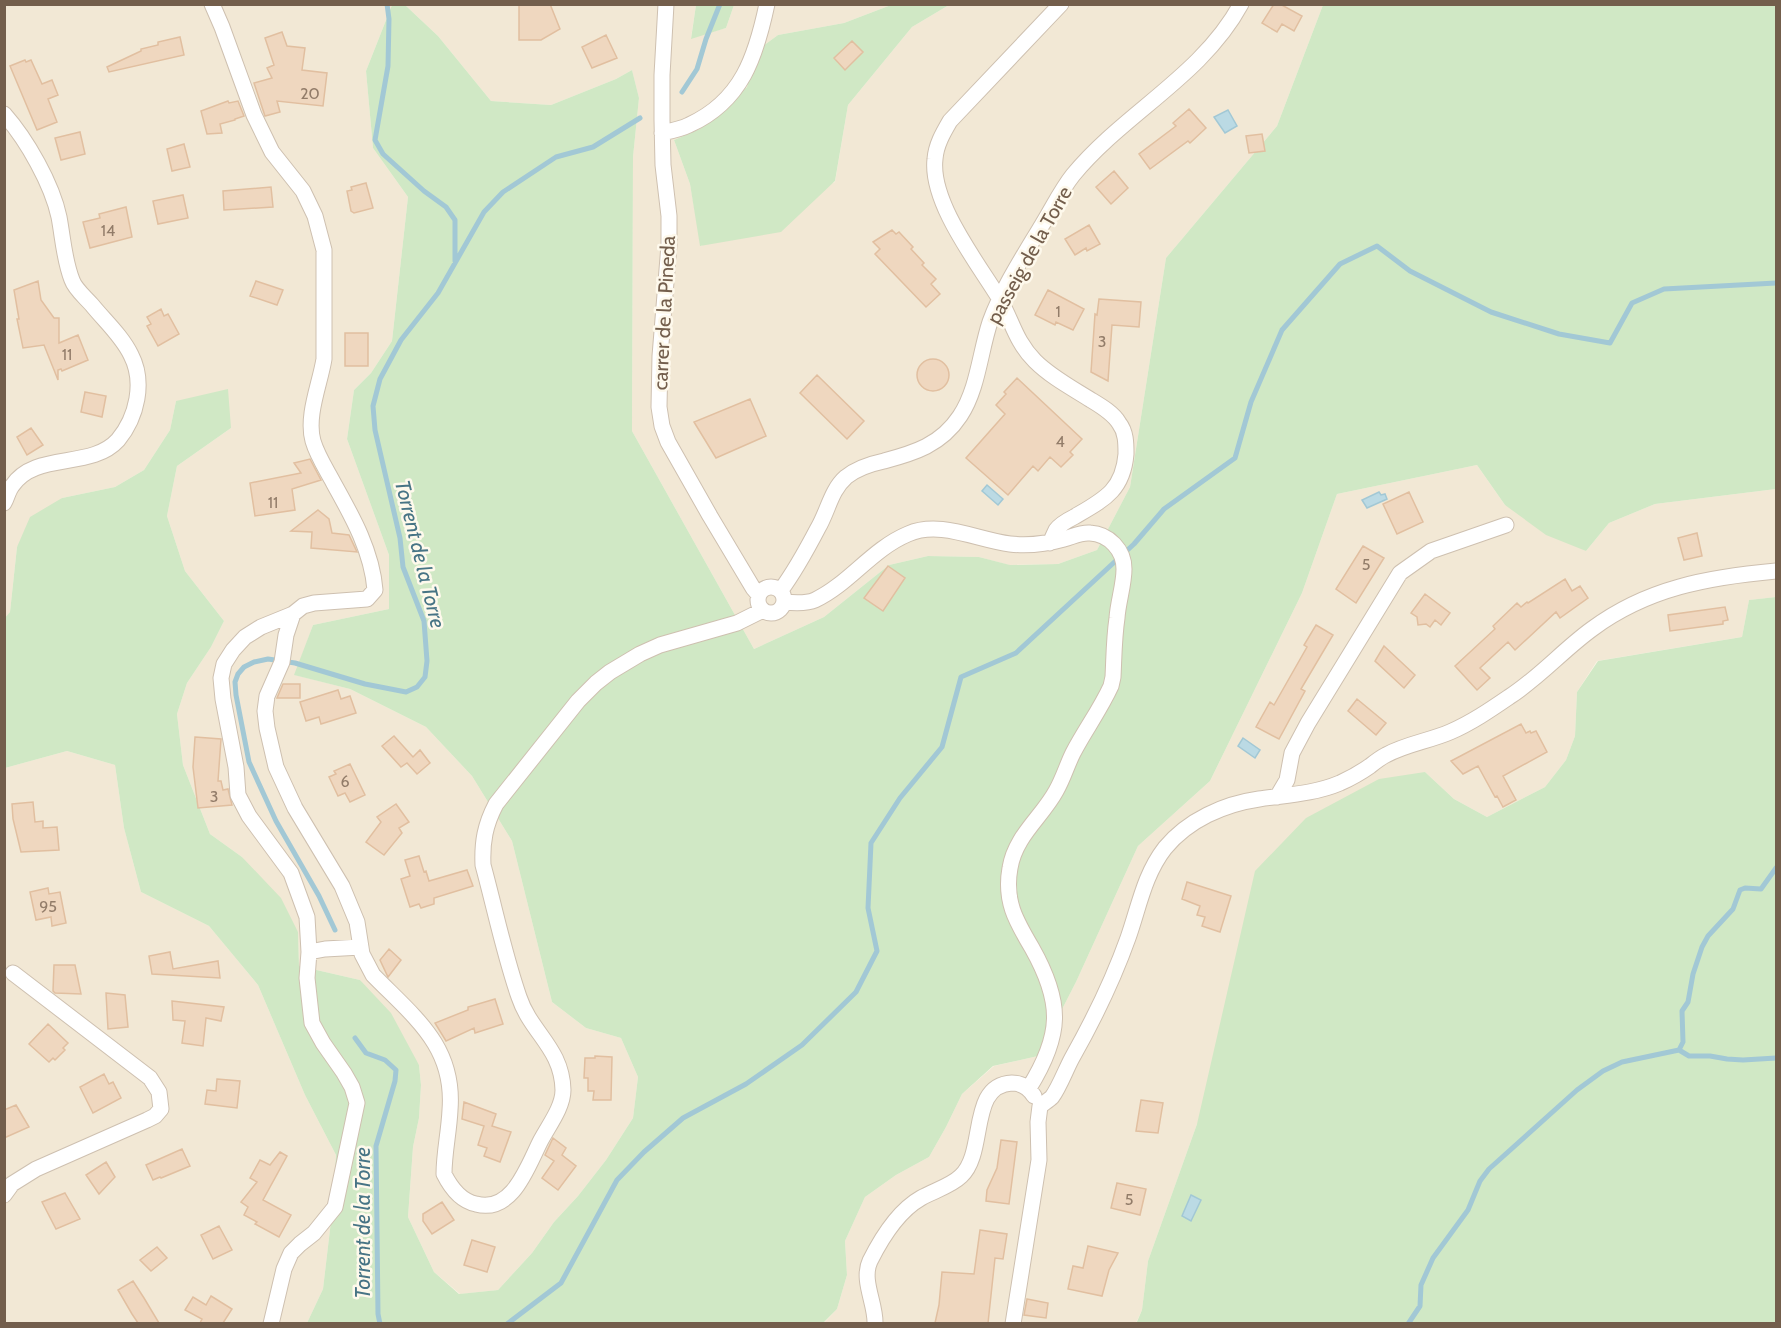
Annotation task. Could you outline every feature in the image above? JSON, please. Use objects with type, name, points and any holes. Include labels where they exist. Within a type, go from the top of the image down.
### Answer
[{"type":"street","points":[[212,4],[254,115],[272,152],[303,191],[322,238],[324,250],[324,359],[311,418],[312,440],[353,519],[374,577],[375,590],[367,599],[303,606],[293,614],[261,627],[245,637],[233,650],[224,664],[220,678],[236,767],[238,795],[249,816],[291,873],[307,917],[309,952],[307,978],[312,1023],[348,1080],[357,1103],[335,1207],[314,1233],[291,1253],[271,1323]]},
{"type":"street","name":"carrer de la Pineda","points":[[666,4],[662,133],[669,216],[669,245],[660,356],[659,407],[662,426],[668,442],[759,595]]},
{"type":"street","points":[[662,133],[689,125],[717,107],[733,91],[747,71],[756,50],[766,4]]},
{"type":"street","points":[[1050,543],[1057,528],[1103,500],[1116,487],[1125,464],[1125,438],[1120,423],[1106,410],[1048,372],[1034,360],[1014,332],[1000,300],[973,259],[942,201],[937,187],[934,158],[938,144],[950,121],[1061,4]]},
{"type":"street","name":"passeig de la Torre","points":[[782,596],[819,528],[835,490],[845,478],[858,468],[926,448],[937,441],[959,417],[972,389],[983,343],[1000,300],[1071,177],[1109,137],[1137,115],[1212,47],[1226,31],[1241,4]]},
{"type":"street","points":[[4,114],[26,143],[55,201],[72,281],[130,354],[138,383],[134,412],[116,441],[105,450],[35,469],[24,475],[12,486],[4,503]]},
{"type":"street","points":[[1277,797],[1287,780],[1292,753],[1308,723],[1400,573],[1431,551],[1506,525]]},
{"type":"street","points":[[782,596],[780,609],[776,612],[764,610],[759,603],[761,591],[768,587],[782,596],[805,602],[814,600],[839,584],[882,549],[910,533],[925,530],[944,530],[1022,546],[1050,543],[1089,533],[1106,537],[1119,551],[1124,571],[1117,614],[1111,686],[1073,753],[1056,791],[1022,837],[1010,863],[1008,897],[1013,913],[1048,979],[1055,1011],[1054,1028],[1047,1055],[1029,1088]]},
{"type":"street","points":[[1040,1106],[1052,1097],[1092,1023],[1129,935],[1139,898],[1150,873],[1165,849],[1182,831],[1223,807],[1259,799],[1298,795],[1338,784],[1355,776],[1384,755],[1469,723],[1531,681],[1593,628],[1619,610],[1644,597],[1710,580],[1776,571]]},
{"type":"street","points":[[293,614],[284,644],[282,662],[267,696],[265,711],[276,767],[300,816],[342,886],[357,922],[362,954],[373,975],[428,1033],[443,1058],[451,1093],[444,1174],[448,1183],[462,1198],[473,1204],[484,1206],[503,1200],[519,1183],[563,1094],[561,1068],[523,1008],[508,958],[483,865],[482,847],[488,820],[496,804],[578,701],[610,672],[660,645],[737,623],[764,610]]},
{"type":"street","points":[[309,952],[361,947]]},
{"type":"street","points":[[4,1194],[12,1184],[36,1169],[147,1120],[161,1109],[159,1092],[150,1078],[13,973]]},
{"type":"street","points":[[875,1323],[867,1273],[869,1262],[886,1231],[908,1207],[919,1199],[961,1177],[974,1152],[985,1101],[992,1090],[1005,1083],[1017,1083],[1029,1088],[1040,1106],[1037,1169],[1012,1323]]},
{"type":"shaded area","points":[[5,5],[392,5],[366,71],[373,148],[408,197],[392,341],[371,373],[354,390],[347,439],[389,555],[389,609],[313,625],[295,675],[350,689],[426,727],[472,776],[512,841],[552,1002],[586,1028],[621,1038],[638,1077],[633,1118],[606,1160],[554,1222],[532,1253],[498,1290],[460,1294],[434,1272],[408,1217],[413,1147],[419,1118],[421,1085],[419,1065],[360,980],[299,966],[298,932],[242,857],[210,834],[183,765],[177,714],[187,683],[211,647],[224,621],[185,571],[167,516],[177,466],[231,428],[176,401],[170,430],[144,470],[115,487],[62,498],[17,547],[10,612],[5,619]]},
{"type":"shaded area","points":[[405,5],[696,5],[691,38],[726,28],[734,5],[891,5],[844,23],[778,35],[755,52],[747,86],[700,130],[674,140],[690,184],[701,246],[835,182],[848,105],[912,27],[949,5],[1323,5],[1277,126],[1166,258],[1130,487],[1097,550],[1058,564],[1009,565],[979,557],[928,556],[889,565],[824,617],[754,649],[632,431],[633,157],[639,98],[632,70],[616,79],[551,105],[491,101],[438,36]]},
{"type":"shaded area","points":[[1477,465],[1505,505],[1586,551],[1609,523],[1655,504],[1776,489],[1776,597],[1749,600],[1742,637],[1597,661],[1577,692],[1575,736],[1566,760],[1545,787],[1487,817],[1454,799],[1425,772],[1197,1124],[1148,1261],[1142,1310],[1136,1323],[823,1324],[837,1309],[847,1275],[845,1241],[865,1197],[896,1175],[929,1157],[962,1094],[994,1066],[1038,1056],[1076,982],[1138,846],[1210,781],[1302,593],[1337,494]]},
{"type":"shaded area","points":[[67,751],[115,765],[124,828],[141,892],[209,926],[258,985],[305,1095],[336,1155],[323,1289],[307,1323],[5,1324],[5,768]]},
{"type":"green space","points":[[696,4],[734,5],[726,28],[691,39]]},
{"type":"green space","points":[[392,5],[405,5],[438,36],[491,101],[551,105],[616,79],[632,70],[639,98],[633,157],[632,431],[754,649],[824,617],[889,565],[928,556],[979,557],[1010,565],[1058,564],[1097,550],[1130,487],[1166,258],[1277,126],[1323,5],[1776,5],[1776,489],[1655,504],[1609,523],[1586,551],[1546,535],[1505,505],[1477,465],[1337,494],[1302,593],[1210,781],[1138,846],[1076,982],[1038,1056],[993,1066],[962,1094],[929,1157],[896,1175],[865,1197],[845,1241],[847,1275],[837,1309],[823,1323],[307,1323],[323,1289],[336,1155],[305,1095],[258,985],[209,926],[141,892],[124,828],[115,765],[67,751],[5,768],[4,619],[10,612],[17,547],[30,517],[62,498],[115,487],[144,470],[170,430],[176,401],[228,389],[231,428],[177,466],[167,516],[185,571],[224,621],[211,647],[187,683],[177,714],[183,765],[210,834],[242,857],[281,898],[298,932],[299,966],[360,980],[391,1013],[419,1065],[421,1085],[419,1118],[413,1147],[408,1217],[434,1272],[459,1294],[498,1290],[532,1253],[554,1222],[606,1160],[633,1118],[638,1077],[621,1038],[586,1028],[552,1002],[512,841],[472,776],[426,727],[350,689],[294,675],[313,625],[389,609],[389,555],[347,439],[354,390],[371,373],[392,341],[408,197],[373,148],[366,71]]},
{"type":"green space","points":[[891,5],[949,5],[912,27],[848,105],[835,181],[781,232],[700,246],[690,184],[674,140],[700,129],[747,87],[755,52],[778,35],[844,23]]},
{"type":"green space","points":[[1776,597],[1776,1323],[1136,1324],[1142,1310],[1148,1261],[1197,1124],[1255,871],[1306,818],[1379,779],[1425,772],[1454,799],[1487,817],[1545,787],[1566,760],[1575,736],[1577,692],[1598,661],[1742,637],[1749,600]]},
{"type":"water","points":[[1228,110],[1237,126],[1225,133],[1214,117]]},
{"type":"water","points":[[987,485],[1003,499],[998,505],[982,491]]},
{"type":"water","points":[[1379,492],[1381,495],[1385,494],[1387,499],[1367,508],[1362,500]]},
{"type":"water","points":[[1243,738],[1260,750],[1255,758],[1238,746]]},
{"type":"water","points":[[1191,1195],[1201,1200],[1191,1221],[1182,1216]]},
{"type":"building","points":[[519,4],[550,4],[560,29],[541,40],[519,40]]},
{"type":"building","points":[[1274,4],[1280,4],[1302,16],[1294,31],[1282,24],[1277,32],[1262,23]]},
{"type":"building","points":[[282,32],[287,46],[305,48],[302,70],[327,73],[323,106],[277,101],[280,112],[265,116],[254,83],[272,78],[267,68],[274,65],[265,38]]},
{"type":"building","points":[[606,35],[617,58],[592,68],[582,47]]},
{"type":"building","points":[[180,37],[184,55],[109,72],[107,67],[141,49]]},
{"type":"building","points":[[852,41],[863,52],[845,70],[834,58]]},
{"type":"building","points":[[25,60],[26,62],[31,60],[42,84],[52,80],[58,95],[48,99],[57,122],[37,130],[10,66]]},
{"type":"building","points":[[228,101],[229,103],[238,101],[244,116],[220,124],[222,133],[207,134],[201,111]]},
{"type":"building","points":[[1189,109],[1206,128],[1190,143],[1188,141],[1150,169],[1139,154],[1176,126],[1173,123]]},
{"type":"building","points":[[80,132],[85,154],[61,160],[55,138]]},
{"type":"building","points":[[1262,134],[1265,151],[1249,153],[1246,136]]},
{"type":"building","points":[[184,144],[190,167],[172,171],[167,149]]},
{"type":"building","points":[[1114,171],[1128,188],[1111,204],[1096,187]]},
{"type":"building","points":[[366,183],[373,208],[354,213],[351,211],[347,191],[352,190],[351,187]]},
{"type":"building","points":[[271,187],[273,207],[224,210],[223,191]]},
{"type":"building","points":[[183,195],[188,218],[158,224],[153,201]]},
{"type":"building","points":[[126,207],[132,237],[90,248],[83,222],[100,218],[99,214]]},
{"type":"building","points":[[1089,225],[1100,244],[1087,251],[1086,248],[1075,255],[1065,239]]},
{"type":"building","points":[[892,230],[896,234],[899,232],[913,247],[911,249],[924,263],[922,265],[936,279],[931,284],[940,294],[926,307],[875,254],[880,249],[873,242]]},
{"type":"building","points":[[38,281],[41,300],[54,318],[59,318],[59,343],[78,335],[88,360],[62,371],[58,370],[58,380],[44,345],[23,348],[17,319],[19,319],[14,290]]},
{"type":"building","points":[[256,281],[283,290],[277,305],[250,296]]},
{"type":"building","points":[[1048,290],[1084,309],[1073,330],[1056,322],[1055,325],[1035,315]]},
{"type":"building","points":[[1099,299],[1141,302],[1139,327],[1112,325],[1108,381],[1091,372],[1095,314],[1097,315]]},
{"type":"building","points":[[161,309],[164,316],[168,314],[179,334],[158,346],[147,326],[151,324],[147,317]]},
{"type":"building","points":[[345,333],[368,333],[368,366],[345,366]]},
{"type":"building","points":[[933,359],[945,363],[949,375],[945,387],[933,391],[921,387],[917,375],[921,363]]},
{"type":"building","points":[[817,375],[864,421],[847,439],[800,393]]},
{"type":"building","points":[[1017,378],[1082,439],[1070,452],[1073,455],[1061,467],[1050,457],[1038,471],[1033,466],[1008,495],[966,458],[1005,414],[996,405]]},
{"type":"building","points":[[85,392],[106,396],[102,417],[81,412]]},
{"type":"building","points":[[750,399],[766,436],[716,458],[694,422]]},
{"type":"building","points":[[31,428],[43,445],[27,455],[17,437]]},
{"type":"building","points":[[310,459],[321,480],[292,489],[295,510],[255,516],[250,483],[301,473],[294,463]]},
{"type":"building","points":[[1409,492],[1423,522],[1397,534],[1383,504]]},
{"type":"building","points":[[318,510],[329,519],[332,533],[349,535],[357,552],[311,548],[312,532],[291,531]]},
{"type":"building","points":[[1697,533],[1702,556],[1684,560],[1678,538]]},
{"type":"building","points":[[1363,546],[1384,558],[1356,603],[1336,589]]},
{"type":"building","points":[[888,566],[905,578],[883,611],[864,598]]},
{"type":"building","points":[[1565,579],[1572,591],[1580,586],[1588,598],[1560,618],[1556,612],[1515,650],[1508,642],[1480,668],[1490,678],[1477,690],[1455,666],[1495,629],[1493,626],[1517,603],[1521,607]]},
{"type":"building","points":[[1425,594],[1450,613],[1441,625],[1435,620],[1430,627],[1426,624],[1418,625],[1417,617],[1411,613]]},
{"type":"building","points":[[1725,607],[1728,620],[1723,621],[1723,624],[1670,631],[1668,615]]},
{"type":"building","points":[[1316,625],[1333,635],[1301,689],[1305,691],[1279,739],[1256,727],[1270,702],[1274,705],[1307,647],[1304,645]]},
{"type":"building","points":[[1384,646],[1415,675],[1404,688],[1375,661]]},
{"type":"building","points":[[283,684],[300,684],[300,698],[277,698]]},
{"type":"building","points":[[338,690],[341,699],[350,696],[356,713],[321,724],[319,717],[306,721],[300,702]]},
{"type":"building","points":[[1357,699],[1386,723],[1376,735],[1348,711]]},
{"type":"building","points":[[1521,724],[1526,733],[1536,731],[1547,752],[1503,776],[1516,800],[1503,807],[1478,766],[1463,774],[1451,761]]},
{"type":"building","points":[[394,736],[413,757],[420,750],[430,763],[417,774],[407,763],[401,767],[382,746]]},
{"type":"building","points":[[195,737],[221,739],[218,781],[221,781],[223,790],[228,789],[232,805],[198,808],[193,767]]},
{"type":"building","points":[[350,764],[365,795],[350,802],[345,793],[338,796],[329,777],[336,774],[334,771]]},
{"type":"building","points":[[33,802],[35,822],[43,821],[43,828],[57,827],[59,850],[21,852],[12,804]]},
{"type":"building","points":[[396,804],[409,822],[399,828],[402,833],[384,855],[366,842],[381,822],[377,817]]},
{"type":"building","points":[[419,856],[429,881],[467,870],[473,886],[434,898],[434,904],[421,908],[419,904],[410,907],[401,879],[410,876],[405,860]]},
{"type":"building","points":[[1187,882],[1231,896],[1220,932],[1202,926],[1205,917],[1197,915],[1200,906],[1182,899]]},
{"type":"building","points":[[48,888],[49,894],[60,892],[66,923],[52,926],[51,917],[36,920],[30,892]]},
{"type":"building","points":[[389,949],[401,960],[388,977],[380,960]]},
{"type":"building","points":[[170,952],[173,969],[218,961],[220,978],[152,974],[149,956]]},
{"type":"building","points":[[54,965],[75,965],[81,994],[53,991]]},
{"type":"building","points":[[106,993],[125,995],[128,1027],[108,1029]]},
{"type":"building","points":[[495,999],[503,1024],[475,1033],[474,1028],[446,1041],[435,1023],[468,1010],[468,1007]]},
{"type":"building","points":[[172,1001],[224,1007],[221,1021],[206,1018],[203,1046],[182,1043],[185,1021],[173,1020]]},
{"type":"building","points":[[48,1024],[68,1043],[63,1048],[65,1050],[55,1060],[53,1058],[49,1062],[29,1044]]},
{"type":"building","points":[[595,1056],[612,1057],[611,1100],[593,1100],[594,1091],[588,1091],[588,1078],[584,1078],[585,1058],[595,1058]]},
{"type":"building","points":[[104,1074],[109,1084],[113,1082],[121,1098],[93,1113],[80,1087]]},
{"type":"building","points":[[217,1079],[240,1081],[237,1108],[205,1104],[207,1090],[216,1091]]},
{"type":"building","points":[[1141,1100],[1163,1103],[1158,1133],[1136,1131]]},
{"type":"building","points":[[464,1102],[496,1114],[492,1126],[511,1132],[500,1162],[484,1156],[487,1148],[478,1145],[484,1126],[462,1119]]},
{"type":"building","points":[[16,1105],[29,1127],[4,1138],[4,1110]]},
{"type":"building","points":[[553,1138],[566,1148],[562,1155],[576,1166],[558,1190],[542,1178],[554,1161],[545,1155]]},
{"type":"building","points":[[1001,1140],[1017,1142],[1009,1204],[986,1201],[987,1190],[997,1168]]},
{"type":"building","points":[[182,1149],[190,1166],[153,1180],[146,1165]]},
{"type":"building","points":[[280,1152],[287,1156],[263,1200],[291,1215],[279,1237],[244,1215],[248,1207],[241,1202],[257,1182],[250,1178],[260,1160],[270,1165]]},
{"type":"building","points":[[106,1162],[115,1177],[99,1194],[86,1175]]},
{"type":"building","points":[[1117,1183],[1146,1189],[1140,1215],[1111,1208]]},
{"type":"building","points":[[65,1193],[80,1219],[56,1229],[42,1202]]},
{"type":"building","points":[[442,1202],[454,1220],[432,1234],[423,1221],[423,1214]]},
{"type":"building","points":[[219,1226],[232,1250],[213,1259],[201,1235]]},
{"type":"building","points":[[980,1230],[1007,1234],[1003,1259],[995,1258],[988,1323],[935,1323],[942,1272],[974,1274]]},
{"type":"building","points":[[472,1240],[495,1247],[487,1272],[464,1265]]},
{"type":"building","points":[[1088,1246],[1118,1253],[1109,1270],[1102,1296],[1068,1289],[1073,1266],[1083,1268]]},
{"type":"building","points":[[157,1247],[167,1258],[151,1271],[140,1260]]},
{"type":"building","points":[[133,1281],[159,1323],[138,1323],[132,1314],[118,1290]]},
{"type":"building","points":[[211,1296],[232,1309],[223,1323],[200,1323],[202,1319],[185,1310],[193,1297],[206,1305]]},
{"type":"building","points":[[1027,1299],[1048,1303],[1046,1318],[1024,1315]]},
{"type":"waterway","points":[[387,4],[388,66],[375,140],[383,154],[424,191],[446,207],[455,220],[455,261]]},
{"type":"waterway","name":"Torrent de la Torre","points":[[682,92],[697,69],[720,4]]},
{"type":"waterway","name":"Torrent de la Torre","points":[[335,930],[319,896],[276,821],[249,762],[236,695],[235,682],[238,674],[244,667],[268,659],[295,663],[365,684],[406,692],[417,687],[425,677],[427,661],[424,621],[403,567],[400,538],[375,430],[373,406],[380,379],[401,340],[438,293],[484,212],[503,192],[556,157],[593,147],[640,118]]},
{"type":"waterway","points":[[507,1324],[561,1283],[617,1180],[644,1152],[683,1118],[746,1084],[802,1045],[856,992],[877,951],[868,908],[871,843],[900,798],[942,747],[961,677],[1016,653],[1134,544],[1164,509],[1235,458],[1251,402],[1282,330],[1340,264],[1377,246],[1410,271],[1491,312],[1559,334],[1610,343],[1632,303],[1664,289],[1776,283]]},
{"type":"waterway","points":[[1408,1324],[1420,1306],[1421,1285],[1433,1258],[1468,1210],[1480,1181],[1489,1169],[1577,1090],[1603,1071],[1622,1062],[1679,1050],[1683,1042],[1682,1011],[1688,1002],[1693,974],[1702,947],[1708,936],[1733,909],[1740,890],[1761,889],[1776,868]]},
{"type":"waterway","name":"Torrent de la Torre","points":[[355,1038],[366,1053],[385,1060],[396,1070],[395,1081],[376,1146],[380,1324]]},
{"type":"waterway","points":[[1679,1050],[1689,1056],[1743,1060],[1776,1058]]}]
